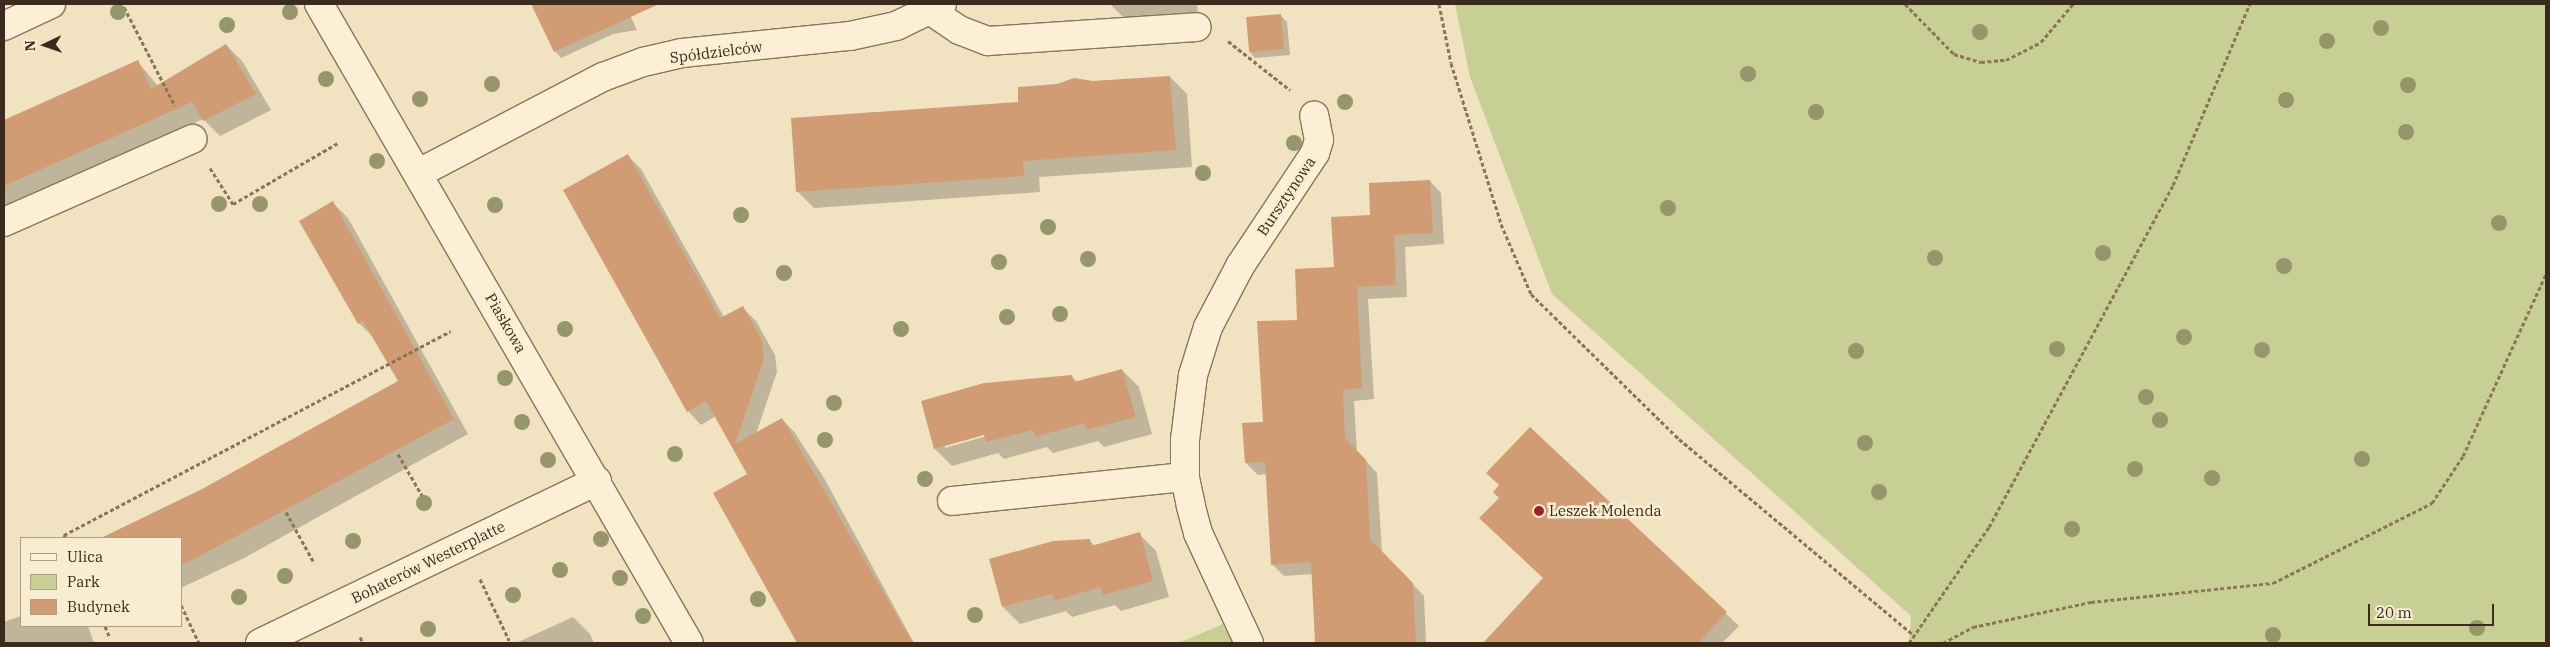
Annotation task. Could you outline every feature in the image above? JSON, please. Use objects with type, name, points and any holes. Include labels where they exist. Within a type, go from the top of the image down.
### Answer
[{"type":"street","points":[[4,26],[51,4]]},
{"type":"street","name":"Piaskowa","points":[[319,4],[419,173],[689,643]]},
{"type":"street","points":[[937,7],[959,30],[988,41],[1197,27]]},
{"type":"street","name":"Spółdzielców","points":[[419,173],[603,77],[643,62],[682,53],[850,36],[896,26],[937,7]]},
{"type":"street","name":"Bursztynowa","points":[[1250,643],[1198,533],[1185,477],[1185,440],[1193,375],[1208,327],[1240,266],[1315,153],[1319,140],[1314,115]]},
{"type":"street","points":[[4,222],[192,139]]},
{"type":"street","points":[[952,501],[1185,477]]},
{"type":"street","name":"Bohaterów Westerplatte","points":[[260,643],[597,481]]},
{"type":"path","points":[[1439,4],[1450,64],[1492,196],[1530,294],[1679,439],[1915,636]]},
{"type":"path","points":[[1905,4],[1954,54],[1980,62],[2006,60],[2041,42],[2073,4]]},
{"type":"path","points":[[1909,643],[1990,527],[2173,185],[2250,4]]},
{"type":"path","points":[[1197,27],[1227,40],[1301,98],[1314,115]]},
{"type":"path","points":[[1943,643],[1973,627],[2092,602],[2273,583],[2432,504],[2463,456],[2546,274]]},
{"type":"path","points":[[66,537],[64,534],[451,331]]},
{"type":"path","points":[[398,454],[427,504]]},
{"type":"path","points":[[286,512],[313,561]]},
{"type":"path","points":[[480,579],[509,640]]},
{"type":"path","points":[[182,607],[199,643]]},
{"type":"path","points":[[105,627],[109,636]]},
{"type":"path","points":[[360,637],[363,643]]},
{"type":"green space","points":[[1455,4],[2546,4],[2546,643],[1909,643],[1911,616],[1552,294],[1470,77]]},
{"type":"green space","points":[[1223,624],[1232,643],[1179,643]]},
{"type":"building","points":[[531,4],[659,4],[554,52]]},
{"type":"building","points":[[1281,14],[1284,49],[1249,52],[1246,17]]},
{"type":"building","points":[[226,44],[256,94],[203,121],[192,102],[4,186],[4,120],[138,60],[151,89]]},
{"type":"building","points":[[1170,76],[1176,150],[1023,161],[1024,176],[796,192],[791,118],[1018,102],[1018,87],[1057,84],[1074,78],[1093,81]]},
{"type":"building","points":[[628,154],[720,318],[743,306],[762,341],[764,358],[735,444],[782,418],[913,643],[797,643],[713,493],[747,474],[706,401],[687,412],[563,190]]},
{"type":"building","points":[[1430,180],[1433,233],[1394,235],[1396,285],[1357,287],[1362,388],[1343,390],[1345,438],[1366,460],[1370,539],[1413,583],[1416,643],[1315,643],[1311,562],[1271,565],[1265,462],[1245,463],[1242,423],[1263,422],[1257,321],[1297,320],[1295,269],[1334,267],[1331,217],[1370,215],[1369,183]]},
{"type":"building","points":[[333,201],[454,419],[182,565],[182,537],[103,537],[202,489],[398,381],[363,321],[358,324],[299,221]]},
{"type":"building","points":[[1122,369],[1136,417],[1086,430],[1084,423],[1035,437],[1033,430],[986,442],[984,435],[934,449],[921,401],[984,383],[1072,375],[1074,382]]},
{"type":"building","points":[[1530,427],[1727,612],[1698,643],[1483,643],[1543,578],[1479,518],[1499,498],[1493,492],[1499,485],[1486,473]]},
{"type":"building","points":[[1140,532],[1153,581],[1103,595],[1101,587],[1054,601],[1052,594],[1002,607],[989,559],[1053,541],[1090,539],[1091,546]]},
{"type":"place","name":"Leszek Molenda","points":[[1539,511]]}]
